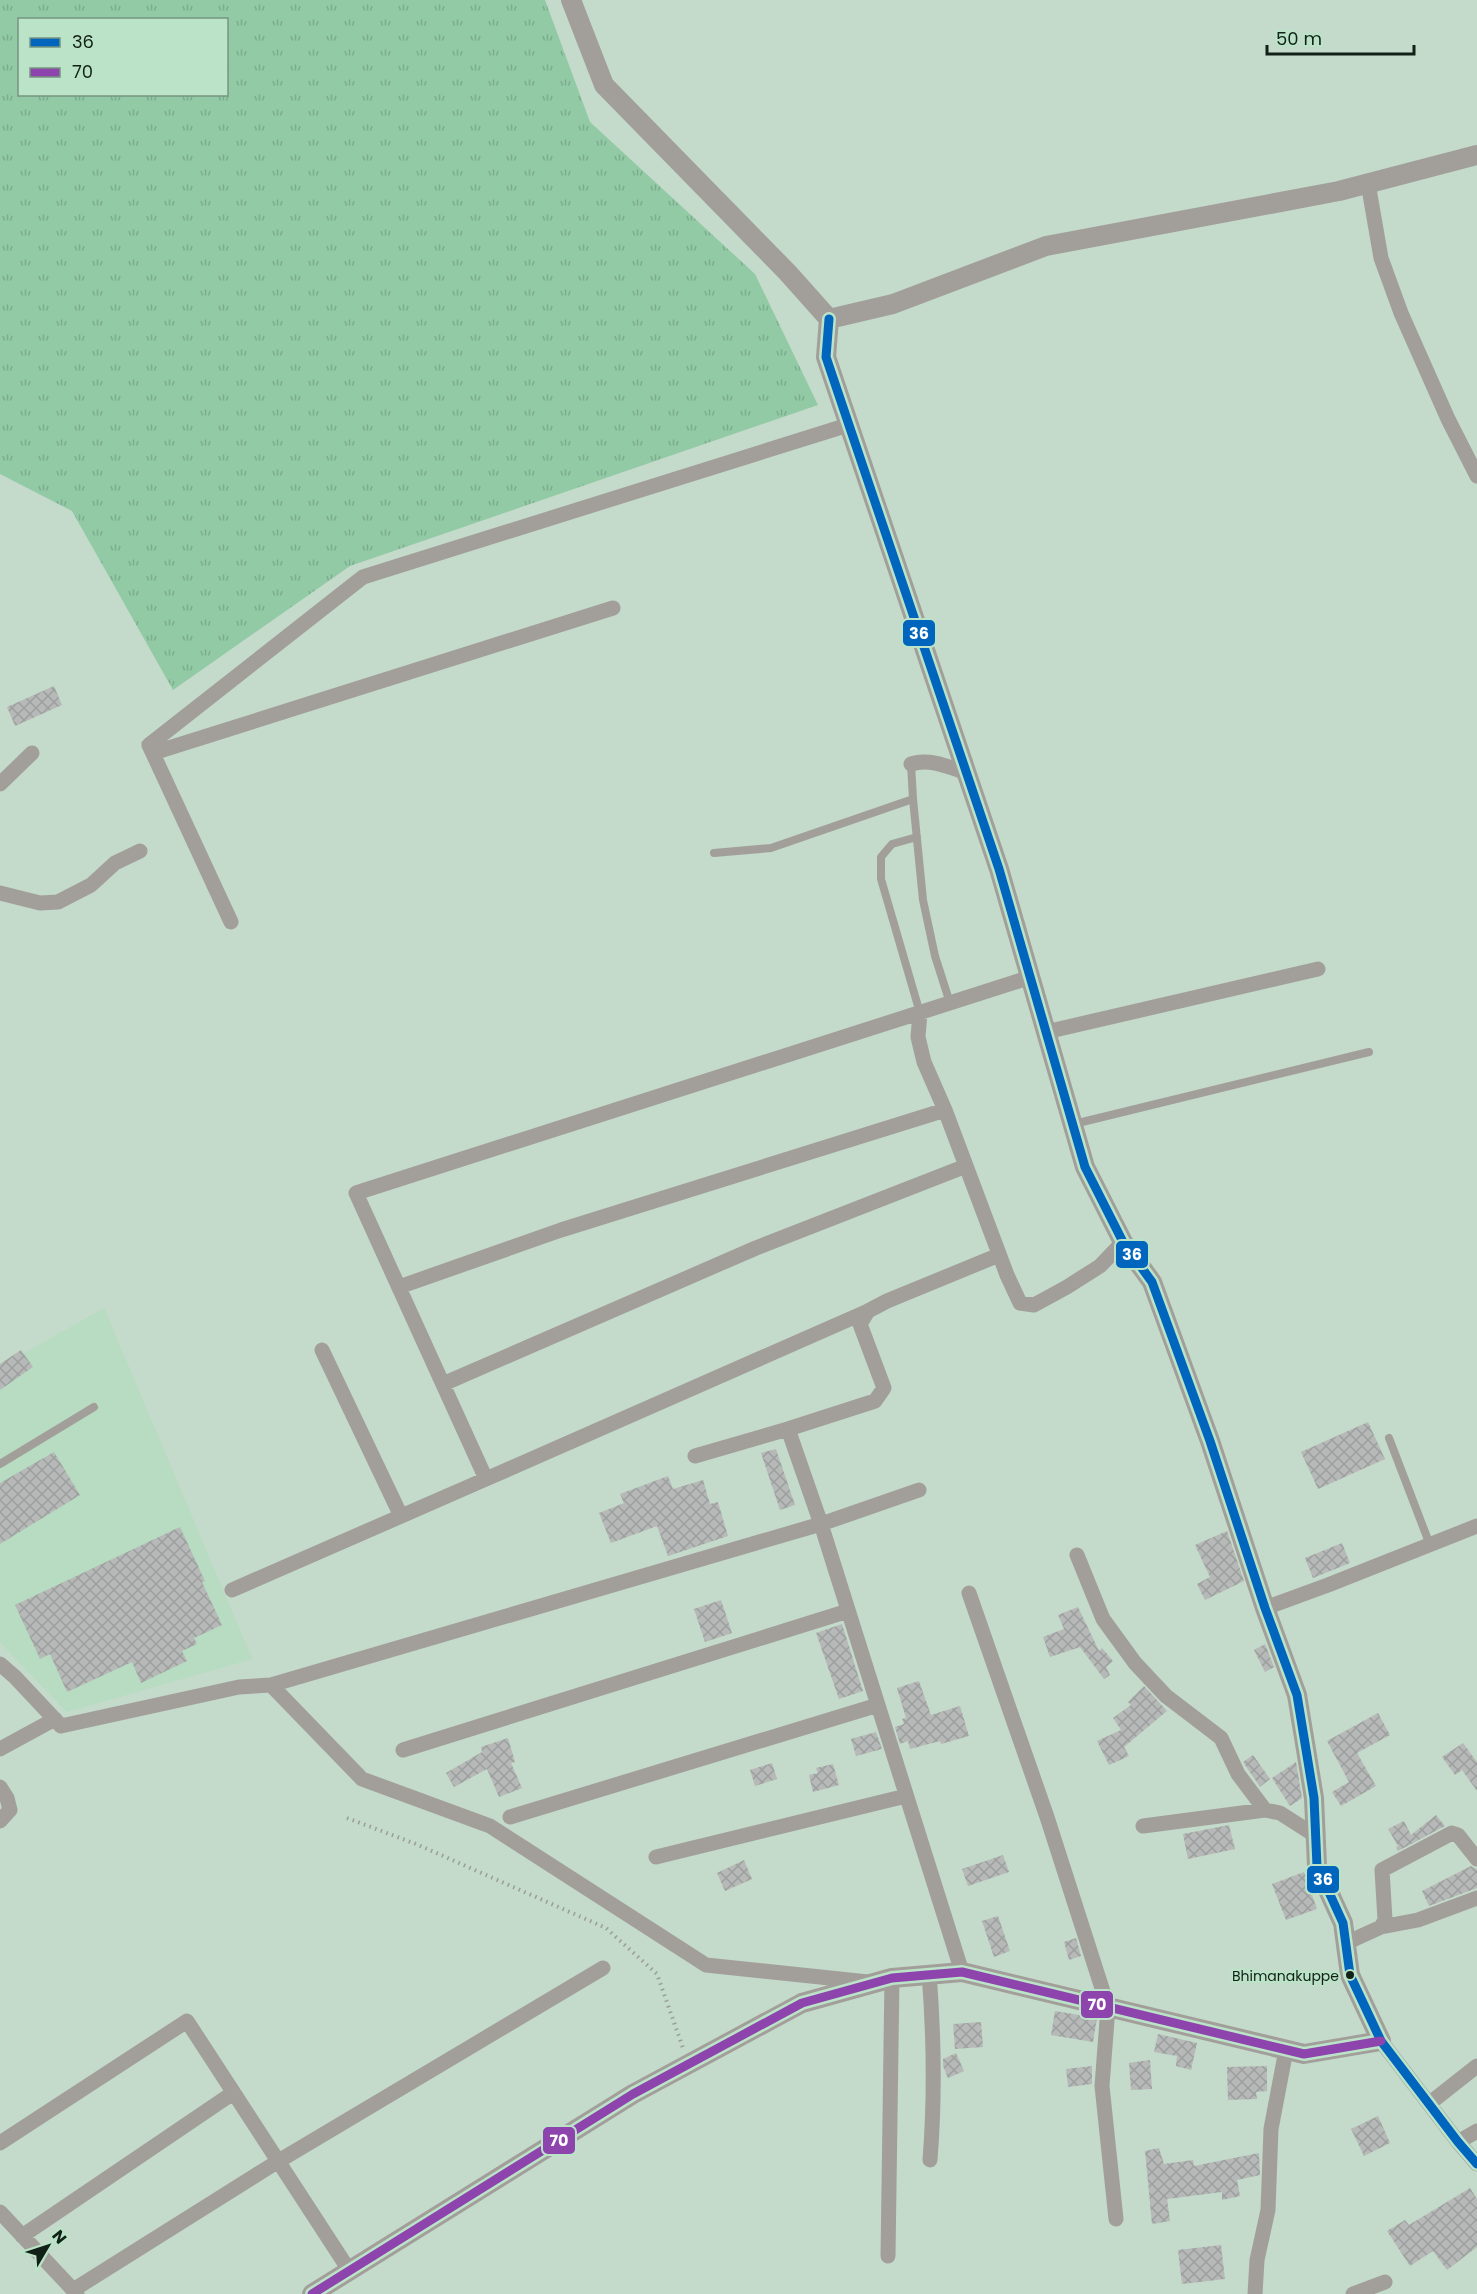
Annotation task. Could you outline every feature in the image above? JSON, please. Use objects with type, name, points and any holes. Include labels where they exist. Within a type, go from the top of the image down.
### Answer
[{"type":"street","points":[[571,0],[604,85],[788,273],[829,319],[826,357],[999,869],[1085,1167],[1123,1242],[1152,1282],[1210,1441],[1265,1608],[1297,1695],[1314,1798],[1317,1866],[1343,1923],[1350,1975],[1381,2041],[1477,2164]]},
{"type":"street","points":[[829,319],[893,304],[1046,246],[1339,191],[1477,155]]},
{"type":"street","points":[[1368,183],[1381,258],[1401,313],[1448,419],[1477,476]]},
{"type":"street","points":[[231,922],[149,745],[363,577],[848,424]]},
{"type":"street","points":[[153,753],[613,608]]},
{"type":"street","points":[[0,784],[32,753]]},
{"type":"street","points":[[911,764],[920,761],[936,763],[967,773]]},
{"type":"street","points":[[0,893],[40,903],[58,902],[91,885],[115,863],[140,851]]},
{"type":"street","points":[[1046,1032],[1318,969]]},
{"type":"street","points":[[486,1479],[356,1193],[1031,977]]},
{"type":"street","points":[[920,1013],[918,1037],[924,1062],[1020,1303],[1034,1305],[1100,1266],[1123,1242]]},
{"type":"street","points":[[399,1287],[561,1230],[945,1110]]},
{"type":"street","points":[[443,1384],[756,1248],[966,1166]]},
{"type":"street","points":[[232,1590],[868,1311],[886,1301],[999,1255]]},
{"type":"street","points":[[695,1455],[788,1429],[875,1401],[884,1388],[860,1324],[868,1311]]},
{"type":"street","points":[[322,1350],[401,1516]]},
{"type":"street","points":[[788,1429],[821,1524],[962,1972]]},
{"type":"street","points":[[0,1664],[62,1726],[239,1688],[271,1685],[821,1524],[919,1490]]},
{"type":"street","points":[[1265,1608],[1477,1526]]},
{"type":"street","points":[[1077,1554],[1104,1619],[1135,1663],[1166,1696],[1221,1738],[1238,1774],[1265,1810]]},
{"type":"street","points":[[969,1593],[1047,1817],[1108,2007],[1102,2086],[1116,2219]]},
{"type":"street","points":[[403,1750],[848,1611]]},
{"type":"street","points":[[271,1685],[362,1779],[490,1826],[706,1965],[873,1983]]},
{"type":"street","points":[[510,1818],[878,1705]]},
{"type":"street","points":[[0,1749],[54,1719]]},
{"type":"street","points":[[0,1787],[7,1798],[10,1810],[0,1821]]},
{"type":"street","points":[[656,1857],[906,1796]]},
{"type":"street","points":[[1143,1826],[1265,1810],[1280,1813],[1316,1836]]},
{"type":"street","points":[[1381,1927],[1385,1920],[1382,1870],[1452,1833],[1458,1835],[1477,1859]]},
{"type":"street","points":[[1346,1943],[1381,1927],[1418,1920],[1477,1898]]},
{"type":"street","points":[[0,2212],[76,2292],[277,2162],[603,1968]]},
{"type":"street","points":[[312,2294],[633,2094],[802,2003],[892,1978],[929,1973],[962,1972],[1304,2054],[1381,2041]]},
{"type":"street","points":[[929,1973],[934,2031],[930,2160]]},
{"type":"street","points":[[888,2256],[892,1978]]},
{"type":"street","points":[[0,2143],[187,2021],[349,2270]]},
{"type":"street","points":[[1255,2294],[1257,2260],[1268,2210],[1271,2129],[1286,2050]]},
{"type":"street","points":[[1430,2103],[1477,2066]]},
{"type":"street","points":[[22,2236],[233,2093]]},
{"type":"street","points":[[1458,2142],[1477,2131]]},
{"type":"street","points":[[1353,2294],[1385,2282]]},
{"type":"lane","points":[[911,764],[923,900],[935,956],[951,1003]]},
{"type":"lane","points":[[714,853],[771,848],[913,799]]},
{"type":"lane","points":[[917,837],[892,844],[881,857],[881,879],[920,1013]]},
{"type":"lane","points":[[1073,1124],[1369,1052]]},
{"type":"lane","points":[[0,1464],[94,1407]]},
{"type":"lane","points":[[1389,1438],[1430,1545]]},
{"type":"path","points":[[347,1818],[416,1844],[606,1929],[657,1974],[690,2065]]},
{"type":"shaded area","points":[[104,1308],[252,1659],[67,1712],[0,1642],[0,1367]]},
{"type":"green space","points":[[0,0],[545,0],[590,122],[755,274],[818,405],[350,566],[173,690],[72,511],[0,474]]},
{"type":"building","points":[[54,686],[62,705],[15,726],[7,707]]},
{"type":"building","points":[[21,1350],[33,1367],[0,1390],[0,1364]]},
{"type":"building","points":[[1368,1422],[1385,1459],[1318,1489],[1301,1452]]},
{"type":"building","points":[[776,1449],[795,1505],[780,1510],[761,1453]]},
{"type":"building","points":[[54,1452],[80,1495],[0,1544],[0,1483]]},
{"type":"building","points":[[668,1476],[673,1489],[703,1480],[710,1504],[718,1502],[728,1536],[668,1556],[657,1526],[611,1543],[599,1513],[624,1503],[620,1494]]},
{"type":"building","points":[[180,1527],[222,1625],[194,1638],[197,1644],[182,1651],[187,1661],[141,1683],[132,1662],[67,1692],[50,1654],[40,1659],[15,1605]]},
{"type":"building","points":[[1227,1531],[1244,1581],[1205,1600],[1197,1584],[1210,1577],[1195,1545]]},
{"type":"building","points":[[1342,1543],[1350,1563],[1313,1578],[1305,1558]]},
{"type":"building","points":[[721,1600],[732,1633],[705,1642],[694,1609]]},
{"type":"building","points":[[1078,1607],[1099,1651],[1102,1648],[1113,1661],[1106,1667],[1110,1675],[1104,1679],[1080,1647],[1050,1657],[1043,1637],[1064,1629],[1058,1615]]},
{"type":"building","points":[[842,1624],[863,1691],[839,1699],[816,1633]]},
{"type":"building","points":[[1265,1644],[1274,1667],[1265,1672],[1254,1650]]},
{"type":"building","points":[[919,1681],[931,1715],[960,1706],[969,1736],[910,1749],[908,1741],[900,1744],[895,1727],[904,1724],[902,1719],[906,1718],[897,1688]]},
{"type":"building","points":[[1144,1686],[1167,1711],[1124,1747],[1129,1756],[1109,1765],[1097,1741],[1121,1730],[1113,1718],[1131,1705],[1128,1702]]},
{"type":"building","points":[[1378,1713],[1390,1735],[1357,1753],[1376,1786],[1341,1806],[1332,1792],[1349,1782],[1327,1741]]},
{"type":"building","points":[[876,1732],[882,1749],[856,1756],[851,1739]]},
{"type":"building","points":[[508,1738],[515,1762],[511,1763],[522,1788],[499,1797],[487,1769],[454,1787],[446,1773],[482,1752],[481,1747]]},
{"type":"building","points":[[1463,1743],[1477,1762],[1477,1791],[1462,1770],[1455,1775],[1442,1757]]},
{"type":"building","points":[[1253,1755],[1270,1779],[1260,1787],[1243,1762]]},
{"type":"building","points":[[1296,1762],[1302,1798],[1290,1806],[1272,1778]]},
{"type":"building","points":[[772,1763],[777,1779],[755,1786],[750,1770]]},
{"type":"building","points":[[833,1764],[839,1785],[813,1792],[809,1775],[818,1773],[816,1768]]},
{"type":"building","points":[[1436,1815],[1445,1826],[1398,1851],[1396,1848],[1398,1846],[1388,1829],[1404,1821],[1411,1835]]},
{"type":"building","points":[[1229,1825],[1235,1849],[1188,1859],[1183,1834]]},
{"type":"building","points":[[1003,1855],[1009,1872],[968,1886],[962,1869]]},
{"type":"building","points":[[744,1860],[752,1879],[725,1891],[717,1873]]},
{"type":"building","points":[[1471,1866],[1477,1869],[1477,1888],[1429,1906],[1422,1891]]},
{"type":"building","points":[[1304,1872],[1317,1909],[1286,1920],[1272,1884]]},
{"type":"building","points":[[998,1916],[1010,1951],[994,1957],[982,1921]]},
{"type":"building","points":[[1076,1938],[1081,1956],[1069,1960],[1064,1942]]},
{"type":"building","points":[[1055,2011],[1097,2018],[1093,2042],[1051,2035]]},
{"type":"building","points":[[981,2022],[983,2047],[955,2049],[953,2024]]},
{"type":"building","points":[[1158,2034],[1197,2043],[1191,2070],[1176,2066],[1177,2056],[1154,2052]]},
{"type":"building","points":[[956,2053],[964,2071],[948,2078],[943,2059]]},
{"type":"building","points":[[1150,2060],[1152,2089],[1131,2090],[1129,2063]]},
{"type":"building","points":[[1092,2066],[1092,2084],[1068,2087],[1066,2069]]},
{"type":"building","points":[[1267,2066],[1267,2091],[1256,2092],[1257,2099],[1228,2100],[1227,2067]]},
{"type":"building","points":[[1378,2116],[1390,2143],[1364,2156],[1351,2129]]},
{"type":"building","points":[[1159,2148],[1164,2164],[1193,2160],[1194,2166],[1259,2153],[1260,2175],[1237,2180],[1240,2196],[1222,2200],[1222,2192],[1167,2199],[1170,2221],[1152,2224],[1145,2151]]},
{"type":"building","points":[[1470,2188],[1477,2199],[1477,2247],[1447,2270],[1433,2251],[1410,2266],[1387,2231],[1405,2220],[1409,2225]]},
{"type":"building","points":[[1221,2245],[1225,2279],[1182,2284],[1178,2250]]},
{"type":"transit line","name":"36","points":[[829,319],[826,357],[999,869],[1085,1167],[1123,1242],[1152,1282],[1210,1441],[1265,1608],[1297,1695],[1314,1798],[1317,1866],[1343,1923],[1350,1975],[1381,2041],[1477,2164]]},
{"type":"transit line","name":"70","points":[[312,2294],[633,2094],[802,2003],[892,1978],[962,1972],[1304,2054],[1381,2041]]},
{"type":"place","name":"Bhimanakuppe","points":[[1350,1975]]}]
